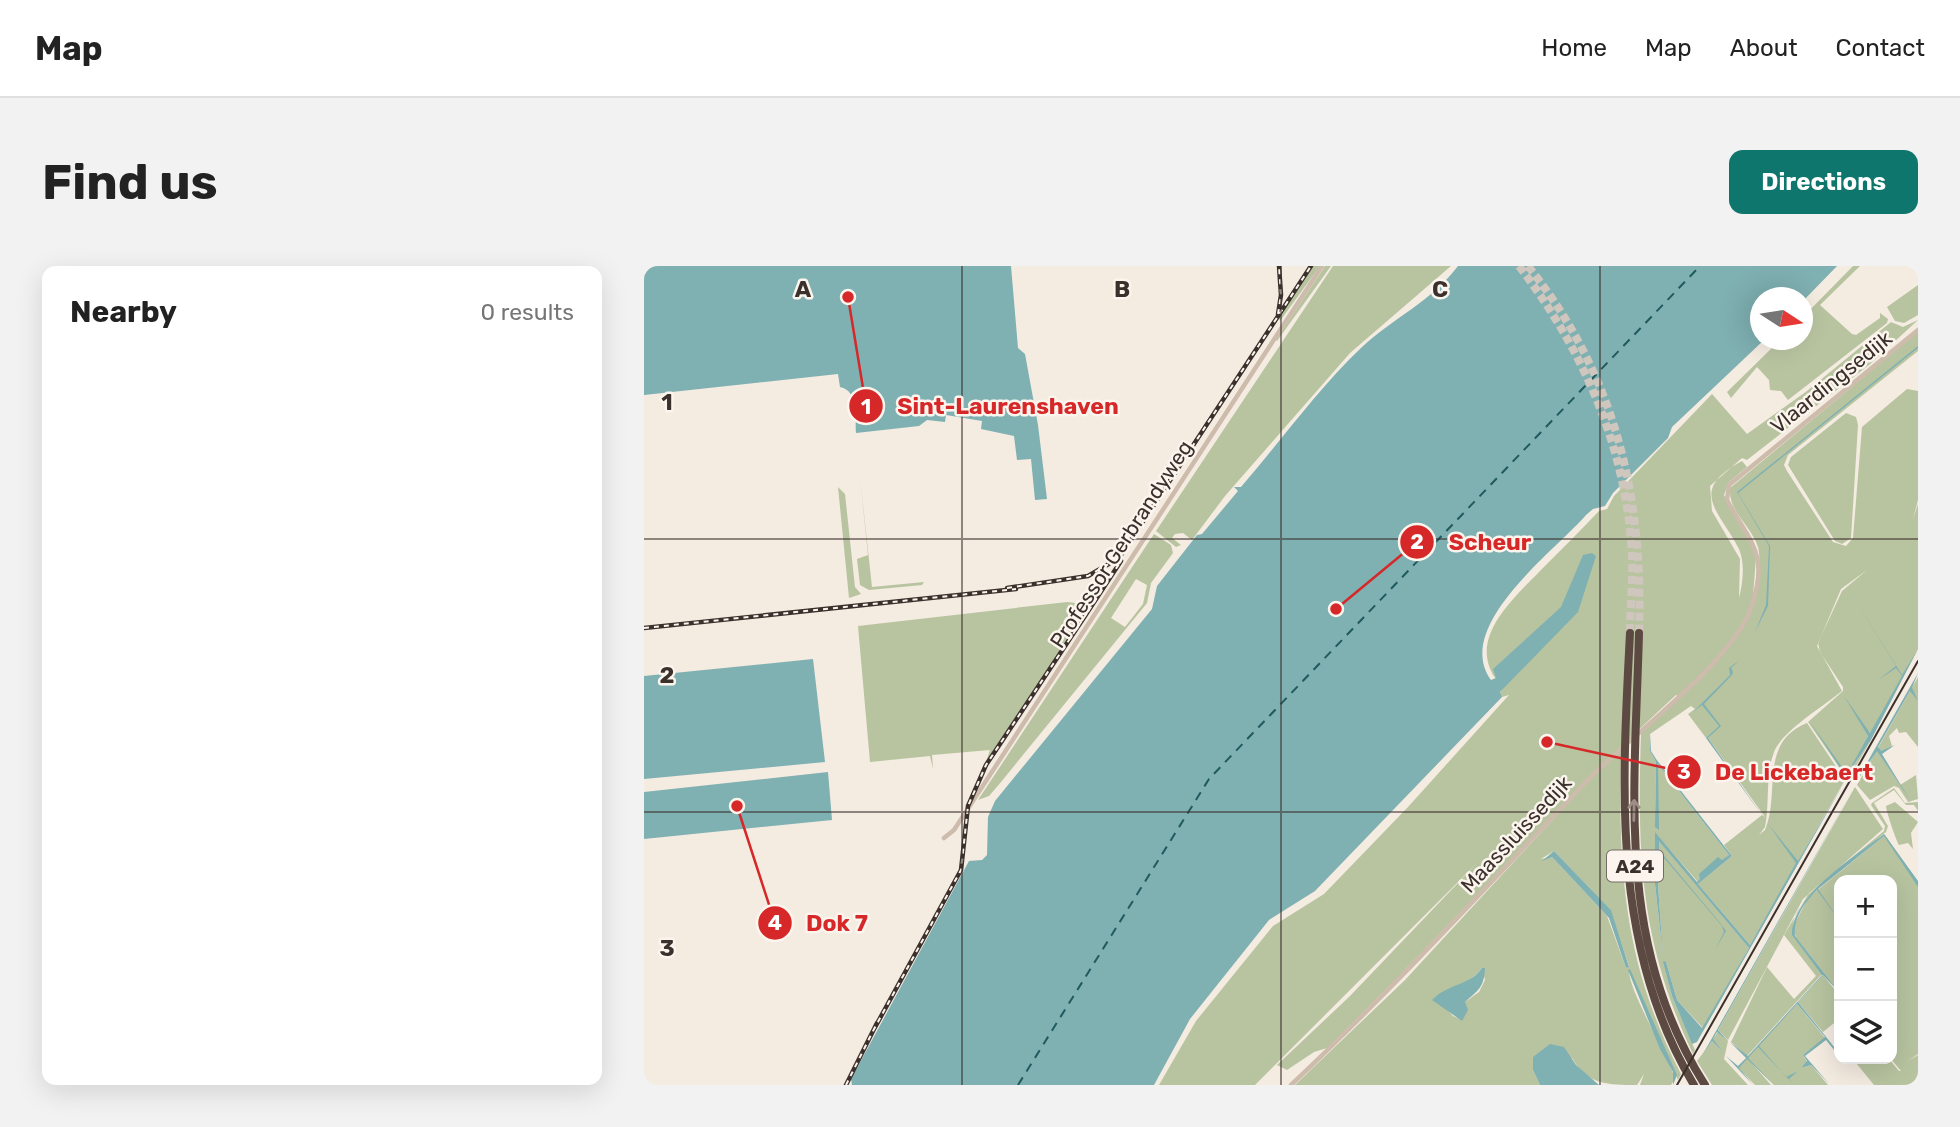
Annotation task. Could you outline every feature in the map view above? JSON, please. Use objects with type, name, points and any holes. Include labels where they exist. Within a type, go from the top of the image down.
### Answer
[{"type":"highway","name":"A24","points":[[1694,1085],[1672,1044],[1653,997],[1629,900],[1624,817],[1634,633],[1633,836],[1637,892],[1647,947],[1662,995],[1683,1046],[1705,1085]]},
{"type":"street","name":"Professor Gerbrandyweg","points":[[944,838],[954,830],[1322,266]]},
{"type":"street","name":"Vlaardingsedijk","points":[[1763,457],[1918,330]]},
{"type":"street","name":"Maassluissedijk","points":[[1291,1085],[1387,993],[1619,750],[1730,645],[1751,610],[1756,587],[1757,550],[1730,505],[1726,492],[1734,479],[1763,457]]},
{"type":"green space","points":[[1308,266],[1320,266],[1280,321],[1278,316]]},
{"type":"green space","points":[[1325,266],[1331,266],[1277,341],[1276,340]]},
{"type":"green space","points":[[1333,266],[1451,266],[1350,353],[1225,496],[1192,540],[1183,533],[1175,534],[1172,538],[1181,545],[1176,547],[1156,531]]},
{"type":"green space","points":[[1853,266],[1860,266],[1820,305],[1856,335],[1880,318],[1880,313],[1888,319],[1887,323],[1788,400],[1781,391],[1770,390],[1769,380],[1757,367],[1731,398],[1727,392],[1770,350],[1813,350],[1813,307]]},
{"type":"green space","points":[[1918,285],[1918,315],[1904,323],[1895,321],[1887,307]]},
{"type":"green space","points":[[1918,320],[1869,365],[1747,460],[1742,458],[1729,469],[1742,461],[1747,467],[1729,482],[1724,495],[1750,538],[1756,557],[1753,597],[1759,565],[1758,547],[1736,511],[1730,497],[1730,488],[1918,332],[1918,351],[1788,455],[1784,465],[1833,542],[1846,546],[1853,538],[1862,427],[1907,389],[1918,391],[1918,500],[1913,519],[1918,504],[1918,649],[1871,733],[1864,728],[1868,736],[1848,774],[1871,740],[1848,780],[1808,722],[1843,691],[1822,655],[1842,691],[1794,727],[1778,744],[1771,761],[1765,827],[1759,835],[1765,830],[1769,815],[1776,756],[1782,743],[1792,732],[1807,723],[1845,780],[1750,945],[1698,884],[1732,856],[1724,845],[1762,815],[1765,817],[1708,738],[1712,734],[1706,738],[1688,714],[1695,709],[1691,706],[1650,734],[1650,751],[1656,762],[1655,827],[1658,764],[1729,855],[1698,882],[1655,833],[1655,884],[1663,956],[1658,885],[1659,840],[1749,948],[1703,1028],[1677,1000],[1664,962],[1672,996],[1695,1050],[1693,1054],[1675,1013],[1652,936],[1640,819],[1641,733],[1680,697],[1676,695],[1587,781],[1327,1048],[1314,1052],[1287,1070],[1277,1065],[1350,996],[1477,863],[1255,1085],[1159,1085],[1196,1021],[1273,926],[1324,894],[1408,807],[1509,695],[1502,697],[1500,693],[1503,688],[1491,672],[1487,656],[1488,640],[1504,610],[1599,511],[1607,509],[1614,496],[1712,394],[1747,434],[1807,391],[1891,322],[1903,327]],"holes":[[[1720,477],[1712,492],[1712,502],[1741,555],[1743,573],[1739,598],[1740,559],[1712,511],[1710,486]],[[1867,570],[1842,591],[1821,636],[1841,589]]]},
{"type":"green space","points":[[1846,413],[1856,417],[1858,425],[1851,538],[1842,544],[1835,541],[1788,465],[1791,457]]},
{"type":"green space","points":[[860,477],[872,587],[924,582],[922,585],[869,590],[860,585],[857,559],[868,555]]},
{"type":"green space","points":[[838,487],[845,494],[855,587],[861,594],[849,598]]},
{"type":"green space","points":[[1154,534],[1171,545],[1173,553],[1151,583],[1147,603],[989,796],[978,800]],"holes":[[[1136,579],[1147,585],[1143,604],[1125,627],[1111,618]]]},
{"type":"green space","points":[[1076,603],[1086,612],[985,765],[990,750],[932,755],[933,769],[930,756],[870,762],[858,626]]},
{"type":"green space","points":[[1918,677],[1918,747],[1906,732],[1899,733],[1897,728],[1889,736],[1892,746],[1880,755],[1900,785],[1916,775],[1918,799],[1908,802],[1899,788],[1894,786],[1870,800],[1857,785]]},
{"type":"green space","points":[[1621,751],[1621,837],[1628,917],[1647,994],[1681,1074],[1678,1080],[1629,969],[1641,1007],[1675,1079],[1671,1085],[1640,1085],[1644,1074],[1637,1085],[1600,1082],[1585,1074],[1572,1058],[1533,1070],[1540,1085],[1295,1085],[1405,980],[1595,774]],"holes":[[[1554,851],[1610,909],[1629,966],[1626,968],[1607,916],[1552,857],[1541,859]],[[1482,968],[1485,980],[1479,992],[1465,1002],[1462,1020],[1453,1016],[1435,997],[1468,981]]]},
{"type":"green space","points":[[1855,787],[1883,829],[1803,899],[1728,1040],[1718,1030]]},
{"type":"green space","points":[[1894,788],[1905,803],[1918,802],[1918,811],[1914,805],[1906,805],[1894,790],[1874,803],[1888,826],[1886,832],[1809,897],[1834,877],[1834,986],[1797,938],[1822,974],[1747,1056],[1731,1042],[1767,967],[1794,999],[1816,976],[1784,935],[1797,914],[1794,921],[1794,932],[1795,923],[1807,900],[1800,908],[1809,893],[1884,831],[1885,826],[1872,803]]},
{"type":"green space","points":[[1895,802],[1918,822],[1911,833],[1913,849],[1908,843],[1899,845],[1896,838],[1886,806]]},
{"type":"green space","points":[[1885,835],[1918,882],[1918,1054],[1908,1061],[1918,1055],[1918,1085],[1874,1085],[1857,1064],[1893,1064],[1901,1071],[1895,1064],[1897,875],[1836,875]]},
{"type":"green space","points":[[1823,975],[1834,989],[1834,1023],[1823,1032],[1798,1002]]},
{"type":"green space","points":[[1797,1004],[1825,1038],[1803,1055],[1807,1062],[1801,1068],[1811,1065],[1828,1085],[1774,1085],[1749,1060],[1771,1085],[1755,1085],[1738,1068]]},
{"type":"green space","points":[[1718,1032],[1728,1041],[1724,1059],[1748,1085],[1712,1085],[1697,1061],[1712,1041],[1723,1052],[1712,1040]]},
{"type":"water","points":[[644,266],[1011,266],[1018,348],[1025,354],[1038,425],[1047,499],[1035,500],[1031,459],[1017,460],[1014,436],[981,429],[982,421],[946,415],[945,422],[927,420],[919,426],[856,433],[853,399],[846,389],[840,387],[838,374],[644,395]]},
{"type":"water","points":[[1458,266],[1837,266],[1813,291],[1813,287],[1750,287],[1750,350],[1753,350],[1672,427],[1668,438],[1613,493],[1605,506],[1593,509],[1586,515],[1513,590],[1496,613],[1485,636],[1483,659],[1491,680],[1496,678],[1493,669],[1561,607],[1583,555],[1592,553],[1596,556],[1578,612],[1500,692],[1502,697],[1315,891],[1269,920],[1190,1019],[1154,1085],[852,1085],[851,1079],[969,861],[982,860],[987,855],[988,817],[995,801],[1152,609],[1157,586],[1197,535],[1202,534],[1238,491],[1234,487],[1241,487],[1314,398],[1361,348],[1448,278]]},
{"type":"water","points":[[1918,346],[1738,493],[1770,546],[1768,606],[1755,632],[1766,605],[1769,546],[1737,492]]},
{"type":"water","points":[[1847,587],[1902,675],[1918,649],[1871,740],[1847,775],[1810,722],[1847,774],[1868,736],[1844,696],[1870,733],[1902,676],[1896,668],[1878,680],[1896,666]]},
{"type":"water","points":[[813,659],[825,762],[644,779],[644,676]]},
{"type":"water","points":[[1740,660],[1731,668],[1732,675],[1704,704],[1721,726],[1708,738],[1764,818],[1706,738],[1719,726],[1702,705],[1693,712],[1730,675],[1729,668]]},
{"type":"water","points":[[1918,673],[1912,688],[1918,701],[1910,691],[1878,747],[1881,751],[1895,745],[1882,754],[1910,800],[1877,751],[1856,782]]},
{"type":"water","points":[[1650,734],[1651,751],[1656,759],[1732,856],[1698,884],[1750,945],[1796,863],[1768,824],[1798,861],[1844,783],[1697,1042],[1692,1044],[1672,996],[1663,961],[1666,962],[1677,1000],[1702,1028],[1749,948],[1659,841],[1659,850],[1721,924],[1726,931],[1715,950],[1724,932],[1722,926],[1659,852],[1658,885],[1663,956],[1655,884],[1655,832],[1697,882],[1700,879],[1699,874],[1718,857],[1722,860],[1729,855],[1658,764],[1659,830],[1655,827],[1656,762],[1650,751]]},
{"type":"water","points":[[828,772],[832,820],[644,839],[644,792]]},
{"type":"water","points":[[1852,791],[1718,1030],[1728,1041],[1717,1032],[1713,1039],[1723,1052],[1712,1041],[1703,1054]]},
{"type":"water","points":[[1884,834],[1918,881],[1918,887],[1884,836],[1818,889],[1834,913],[1817,890],[1804,905],[1796,923],[1795,936],[1834,986],[1823,975],[1798,1002],[1834,1047],[1834,1050],[1826,1040],[1805,1056],[1830,1085],[1811,1065],[1801,1068],[1807,1061],[1803,1055],[1825,1037],[1797,1004],[1759,1046],[1781,1071],[1758,1047],[1748,1058],[1774,1085],[1747,1059],[1739,1068],[1753,1085],[1726,1056],[1738,1066],[1746,1058],[1730,1042],[1748,1056],[1822,975],[1792,935],[1795,920],[1802,906],[1827,878]]},
{"type":"water","points":[[1554,851],[1611,910],[1629,967],[1626,968],[1609,918],[1552,857],[1542,861]]},
{"type":"water","points":[[1485,968],[1482,984],[1465,1002],[1468,1010],[1462,1021],[1432,1000],[1472,978]]},
{"type":"water","points":[[1630,969],[1677,1075],[1673,1085],[1673,1072],[1660,1049],[1628,970]]},
{"type":"water","points":[[1550,1044],[1564,1047],[1576,1065],[1599,1085],[1540,1085],[1533,1070],[1533,1057]]},
{"type":"ferry route","points":[[1018,1085],[1209,779],[1700,266]]},
{"type":"tunnel","points":[[1519,266],[1542,298],[1582,367],[1611,440],[1621,478],[1632,557],[1630,633]]},
{"type":"tunnel","points":[[1528,266],[1558,307],[1583,350],[1603,394],[1618,439],[1636,533],[1639,633]]},
{"type":"tram line","points":[[1677,1085],[1918,661]]},
{"type":"railway","points":[[1278,314],[1281,295],[1279,266]]},
{"type":"railway","points":[[1007,588],[1088,576],[1119,558],[1311,266]]},
{"type":"railway","points":[[1083,619],[1121,561]]},
{"type":"railway","points":[[644,628],[1016,589]]},
{"type":"railway","points":[[873,1031],[961,870],[968,806],[986,765],[1087,613]]},
{"type":"railway","points":[[846,1085],[877,1023]]},
{"type":"place","name":"Sint-Laurenshaven","points":[[848,297]]},
{"type":"place","name":"Scheur","points":[[1336,609]]},
{"type":"place","name":"De Lickebaert","points":[[1547,742]]},
{"type":"place","name":"Dok 7","points":[[737,806]]}]
